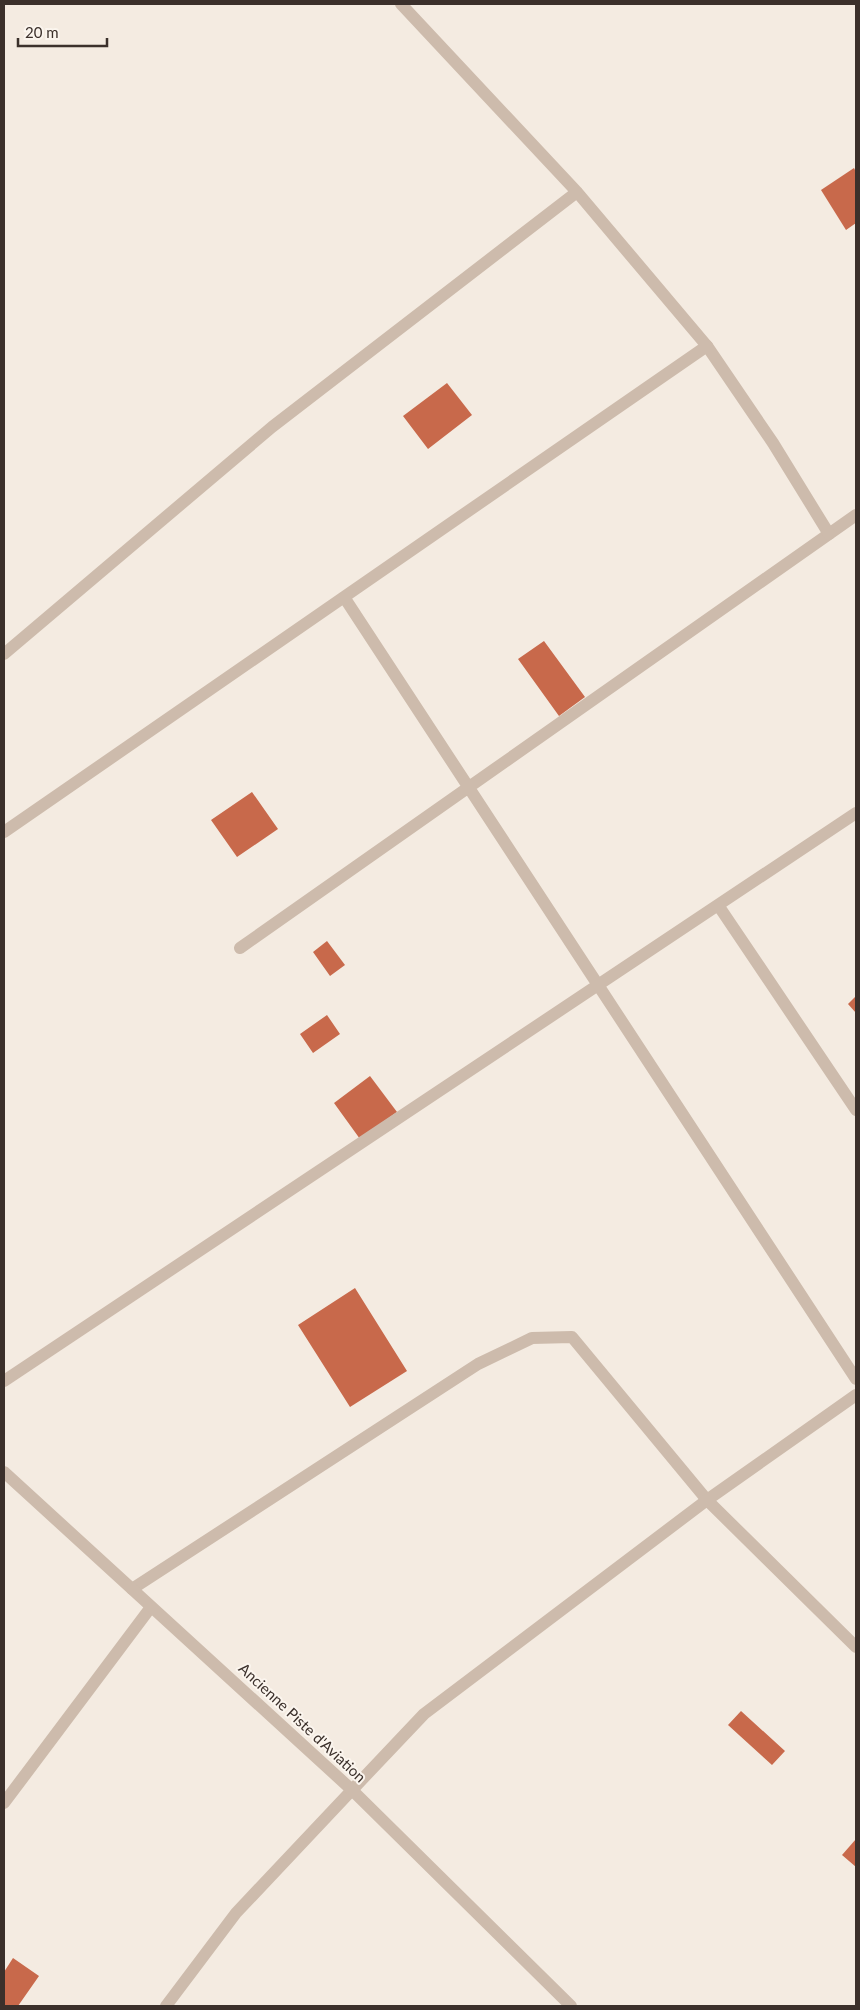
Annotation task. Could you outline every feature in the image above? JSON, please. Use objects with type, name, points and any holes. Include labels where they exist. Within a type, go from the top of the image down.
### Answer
[{"type":"street","points":[[401,4],[577,192],[708,346],[773,444],[829,534]]},
{"type":"street","points":[[4,654],[272,428],[577,192]]},
{"type":"street","points":[[4,832],[708,346]]},
{"type":"street","points":[[240,948],[856,515]]},
{"type":"street","points":[[344,597],[599,984],[856,1380]]},
{"type":"street","points":[[4,1381],[856,813]]},
{"type":"street","points":[[718,905],[856,1110]]},
{"type":"street","points":[[132,1589],[478,1364],[532,1338],[572,1337],[707,1500],[856,1647]]},
{"type":"street","points":[[166,2006],[236,1913],[424,1714],[707,1500],[856,1396]]},
{"type":"street","name":"Ancienne Piste d'Aviation","points":[[4,1472],[352,1790],[571,2006]]},
{"type":"street","points":[[4,1803],[152,1607]]},
{"type":"building","points":[[854,168],[856,172],[856,223],[846,230],[821,190]]},
{"type":"building","points":[[447,383],[472,415],[428,449],[403,416]]},
{"type":"building","points":[[544,641],[585,697],[559,716],[518,659]]},
{"type":"building","points":[[252,792],[278,829],[237,857],[211,820]]},
{"type":"building","points":[[327,941],[345,965],[330,976],[313,952]]},
{"type":"building","points":[[856,996],[856,1013],[848,1004]]},
{"type":"building","points":[[327,1015],[340,1034],[313,1053],[300,1034]]},
{"type":"building","points":[[370,1076],[397,1112],[360,1139],[334,1103]]},
{"type":"building","points":[[355,1288],[407,1371],[350,1407],[298,1325]]},
{"type":"building","points":[[741,1711],[785,1751],[772,1765],[728,1725]]},
{"type":"building","points":[[856,1839],[856,1867],[842,1855]]},
{"type":"building","points":[[13,1958],[39,1976],[18,2006],[4,2006],[4,1972]]}]
